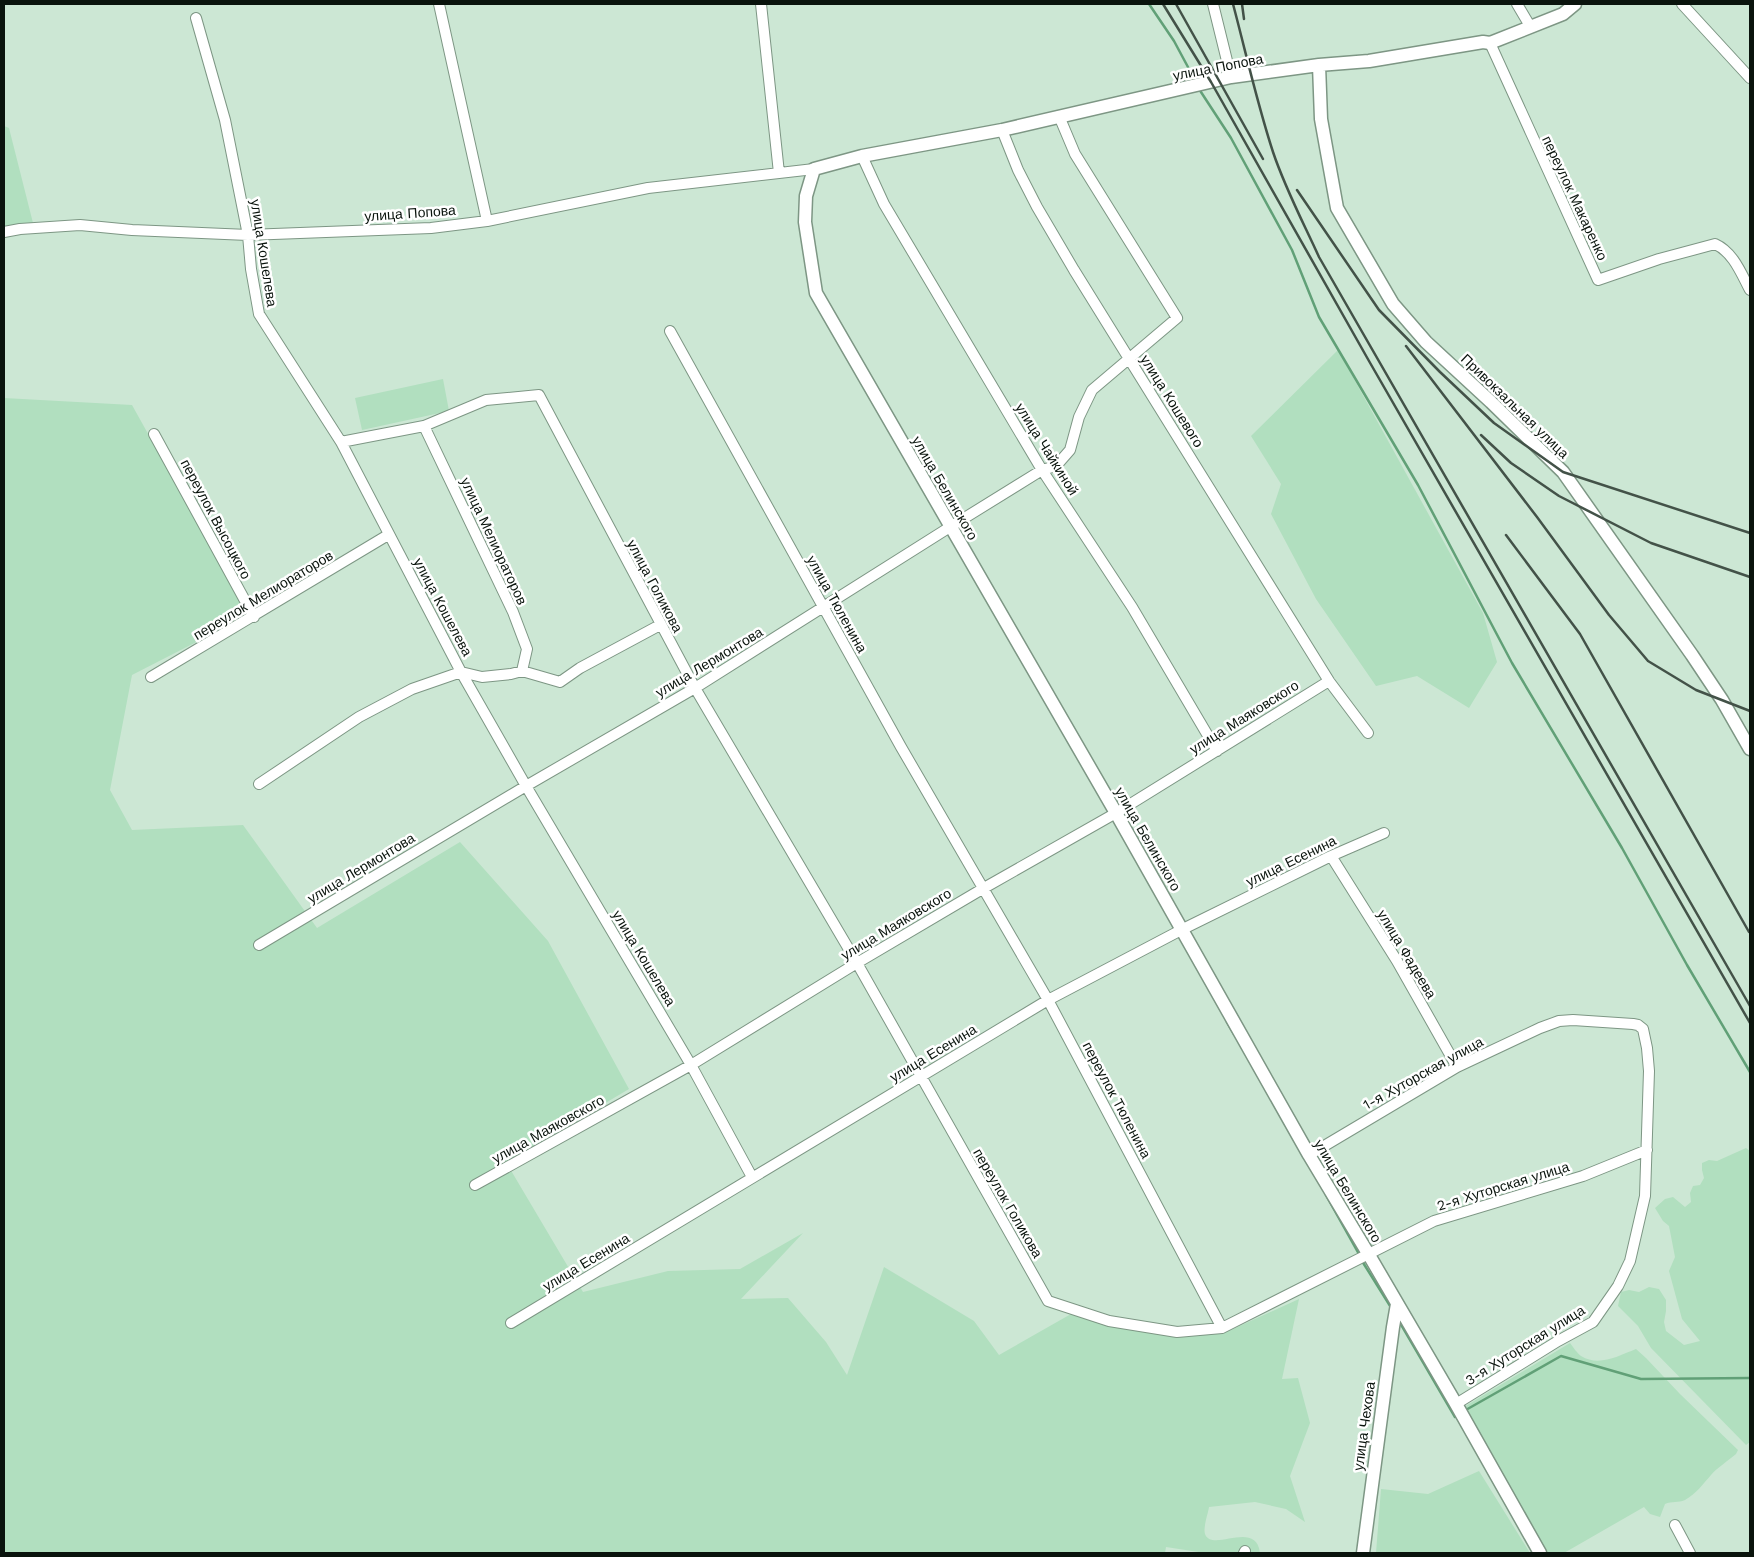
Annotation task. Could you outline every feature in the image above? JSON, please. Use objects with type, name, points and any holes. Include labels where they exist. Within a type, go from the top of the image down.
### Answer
[{"type":"street","points":[[439,4],[487,221]]},
{"type":"street","points":[[761,4],[779,173]]},
{"type":"street","points":[[1213,4],[1231,77]]},
{"type":"street","points":[[1517,4],[1530,26]]},
{"type":"street","name":"улица Попова","points":[[862,156],[1002,130],[1231,77],[1319,65],[1369,61],[1490,42],[1562,14],[1575,4]]},
{"type":"street","points":[[1682,4],[1750,78]]},
{"type":"street","name":"улица Кошелева","points":[[196,18],[225,120],[248,235],[251,269],[259,314],[341,442],[388,535],[462,672],[526,786],[691,1065],[752,1177]]},
{"type":"street","name":"переулок Макаренко","points":[[1490,42],[1598,280],[1659,258],[1715,244],[1723,247],[1730,255],[1750,290]]},
{"type":"street","name":"Привокзальная улица","points":[[1319,65],[1321,119],[1336,208],[1393,304],[1426,342],[1563,472],[1692,655],[1722,700],[1750,749]]},
{"type":"street","name":"улица Лермонтова","points":[[259,945],[695,688],[1042,470],[1056,466],[1070,450],[1079,417],[1092,390],[1177,318],[1075,154],[1059,116]]},
{"type":"street","name":"улица Кошевого","points":[[1002,130],[1018,170],[1037,207],[1074,270],[1329,681],[1368,733]]},
{"type":"street","points":[[814,169],[862,156]]},
{"type":"street","name":"улица Чайкиной","points":[[862,156],[884,204],[1042,470],[1132,608],[1217,750]]},
{"type":"street","name":"улица Попова","points":[[4,232],[20,229],[80,225],[132,230],[248,235],[431,228],[487,221],[648,188],[814,169]]},
{"type":"street","name":"улица Белинского","points":[[814,169],[806,196],[805,222],[816,293],[1183,929],[1308,1155],[1456,1404],[1540,1553]]},
{"type":"street","name":"улица Тюленина","points":[[670,331],[901,747],[984,888]]},
{"type":"street","name":"улица Голикова","points":[[341,442],[424,426],[486,400],[539,395],[695,688],[857,963]]},
{"type":"street","name":"улица Мелиораторов","points":[[424,426],[513,612],[527,649],[522,671]]},
{"type":"street","name":"переулок Высоцкого","points":[[154,434],[254,617]]},
{"type":"street","name":"переулок Мелиораторов","points":[[151,678],[388,535]]},
{"type":"street","points":[[259,784],[359,716],[412,689],[462,672],[482,677],[522,671],[560,682],[580,668],[660,625]]},
{"type":"street","name":"улица Маяковского","points":[[475,1185],[691,1065],[857,963],[1116,813],[1329,681]]},
{"type":"street","name":"улица Есенина","points":[[511,1323],[1048,1000],[1183,929],[1384,832]]},
{"type":"street","name":"улица Фадеева","points":[[1331,856],[1396,961],[1457,1067]]},
{"type":"street","name":"переулок Тюленина","points":[[984,888],[1048,1000],[1222,1328]]},
{"type":"street","name":"переулок Голикова","points":[[857,963],[1048,1301],[1109,1321],[1177,1332],[1222,1328]]},
{"type":"street","name":"1-я Хуторская улица","points":[[1308,1155],[1457,1067],[1532,1031],[1559,1021],[1573,1020],[1633,1024],[1643,1029]]},
{"type":"street","name":"3-я Хуторская улица","points":[[1456,1404],[1558,1341],[1593,1322],[1618,1286],[1630,1262],[1645,1196],[1649,1071],[1643,1029]]},
{"type":"street","name":"2-я Хуторская улица","points":[[1222,1328],[1434,1221],[1583,1176],[1647,1150]]},
{"type":"street","name":"улица Чехова","points":[[1363,1553],[1392,1327],[1397,1304]]},
{"type":"street","points":[[1675,1525],[1690,1553]]},
{"type":"green space","points":[[4,126],[9,128],[33,223],[4,228]]},
{"type":"green space","points":[[1338,350],[1483,613],[1497,662],[1469,708],[1417,676],[1376,686],[1316,599],[1271,514],[1281,484],[1251,436]]},
{"type":"green space","points":[[443,379],[449,411],[362,430],[355,398]]},
{"type":"green space","points":[[4,398],[132,405],[249,615],[132,675],[110,790],[132,830],[243,825],[317,928],[460,842],[548,941],[629,1089],[506,1162],[583,1292],[668,1271],[740,1269],[803,1233],[741,1299],[788,1298],[826,1342],[847,1375],[884,1267],[974,1321],[999,1355],[1071,1314],[1108,1325],[1177,1337],[1224,1333],[1299,1299],[1282,1379],[1298,1378],[1310,1423],[1290,1476],[1305,1522],[1286,1509],[1255,1502],[1209,1507],[1205,1534],[1209,1539],[1251,1538],[1257,1543],[1260,1553],[1205,1553],[1166,1547],[1165,1553],[4,1553]]},
{"type":"green space","points":[[1746,1148],[1750,1151],[1750,1442],[1746,1445],[1651,1348],[1638,1326],[1618,1306],[1621,1292],[1629,1290],[1639,1292],[1649,1287],[1659,1289],[1666,1300],[1664,1322],[1666,1331],[1684,1345],[1700,1341],[1682,1319],[1669,1271],[1675,1257],[1669,1226],[1663,1221],[1655,1208],[1665,1199],[1673,1197],[1685,1207],[1691,1202],[1690,1193],[1693,1186],[1700,1185],[1704,1178],[1702,1163],[1709,1160],[1717,1161]]},
{"type":"green space","points":[[1570,1343],[1581,1356],[1595,1361],[1615,1357],[1636,1349],[1738,1450],[1689,1498],[1665,1504],[1660,1517],[1650,1514],[1644,1507],[1564,1553],[1546,1553],[1464,1407]]},
{"type":"green space","points":[[1479,1471],[1530,1553],[1376,1553],[1381,1489],[1428,1494]]},
{"type":"waterway","points":[[1149,4],[1174,41],[1196,82]]},
{"type":"waterway","points":[[1199,89],[1231,138],[1292,250],[1319,317],[1418,485],[1512,663],[1622,848],[1687,965],[1750,1072]]},
{"type":"waterway","points":[[1227,1022],[1234,1034]]},
{"type":"waterway","points":[[1326,1195],[1360,1256]]},
{"type":"waterway","points":[[1362,1261],[1392,1309]]},
{"type":"waterway","points":[[1399,1321],[1455,1417],[1457,1415]]},
{"type":"waterway","points":[[1464,1411],[1561,1356],[1641,1379],[1750,1378]]},
{"type":"railway","points":[[1163,4],[1211,82],[1369,361],[1750,1023]]},
{"type":"railway","points":[[1176,4],[1263,159]]},
{"type":"railway","points":[[1233,4],[1273,152],[1319,257],[1750,1006]]},
{"type":"railway","points":[[1242,4],[1244,19]]},
{"type":"railway","points":[[1297,190],[1379,310],[1494,423],[1563,472],[1750,533]]},
{"type":"railway","points":[[1406,346],[1537,517],[1609,615],[1648,661],[1696,690],[1750,711]]},
{"type":"railway","points":[[1481,435],[1511,463],[1559,496],[1651,543],[1750,577]]},
{"type":"railway","points":[[1506,535],[1580,634],[1749,932]]}]
